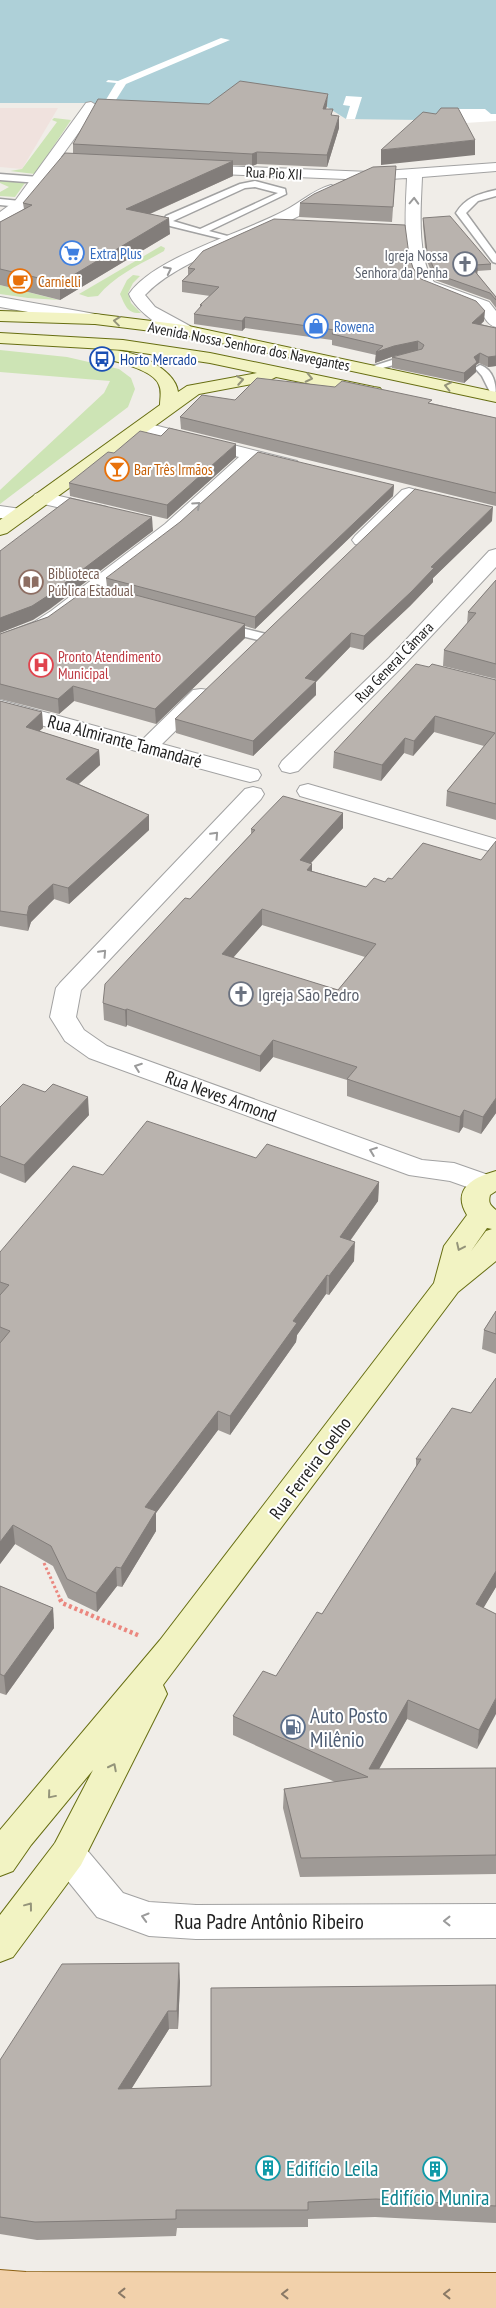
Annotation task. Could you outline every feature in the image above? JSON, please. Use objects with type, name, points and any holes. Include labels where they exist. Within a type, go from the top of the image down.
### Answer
[{"type":"main road","name":"Avenida Nossa Senhora dos Navegantes","points":[[0,316],[96,319],[184,330],[496,396]]},
{"type":"main road","points":[[184,330],[210,358],[193,390]]},
{"type":"main road","name":"Avenida Nossa Senhora dos Navegantes","points":[[0,338],[123,345],[210,358],[392,396]]},
{"type":"main road","points":[[55,340],[137,363],[150,369],[166,379],[169,387],[169,408]]},
{"type":"main road","points":[[0,529],[193,390],[245,379],[287,373]]},
{"type":"main road","name":"Rua Ferreira Coelho","points":[[0,1860],[18,1834],[172,1650],[448,1285],[486,1254],[488,1206]]},
{"type":"main road","name":"Rua Ferreira Coelho","points":[[0,1944],[68,1854],[172,1650]]},
{"type":"main road","points":[[0,2291],[496,2294]]},
{"type":"street","points":[[8,212],[39,180],[91,106]]},
{"type":"street","points":[[52,161],[110,164]]},
{"type":"street","name":"Rua Pio XII","points":[[179,168],[286,174],[370,176],[496,167]]},
{"type":"street","points":[[415,173],[413,229],[421,279],[428,285],[483,306],[496,322]]},
{"type":"street","points":[[286,174],[307,183],[320,194]]},
{"type":"street","points":[[184,330],[145,307],[138,300],[137,294],[142,286],[153,278],[301,209],[320,194],[370,176]]},
{"type":"street","points":[[272,223],[300,224]]},
{"type":"street","points":[[394,228],[413,229]]},
{"type":"street","points":[[0,302],[96,319]]},
{"type":"street","points":[[142,426],[307,469]]},
{"type":"street","points":[[0,642],[41,626],[90,591],[172,528],[252,455]]},
{"type":"street","points":[[346,556],[410,494]]},
{"type":"street","points":[[42,498],[116,515]]},
{"type":"street","points":[[0,512],[21,514]]},
{"type":"street","points":[[144,522],[172,528]]},
{"type":"street","name":"Rua General Câmara","points":[[290,766],[405,664],[488,574],[496,555]]},
{"type":"street","points":[[147,748],[218,679]]},
{"type":"street","name":"Rua Almirante Tamandaré","points":[[0,707],[147,748],[291,798]]},
{"type":"street","points":[[251,785],[267,767],[290,766],[300,770],[311,780],[312,786],[291,798]]},
{"type":"street","name":"Rua Neves Armond","points":[[251,785],[69,988],[63,1017],[74,1035],[98,1052],[419,1169],[442,1186],[488,1206]]},
{"type":"street","points":[[291,798],[496,846]]},
{"type":"street","name":"Rua Padre Antônio Ribeiro","points":[[68,1854],[110,1904],[149,1919],[196,1922],[496,1921]]},
{"type":"lane","points":[[0,177],[39,180]]},
{"type":"lane","points":[[200,232],[283,192],[264,185],[249,184],[169,218],[169,223],[200,232],[232,240]]},
{"type":"lane","points":[[496,193],[481,196],[466,204],[460,213],[496,260]]},
{"type":"lane","points":[[0,202],[8,212]]},
{"type":"lane","points":[[369,369],[417,356]]},
{"type":"lane","points":[[480,368],[487,374],[496,396]]},
{"type":"lane","points":[[90,591],[109,596]]},
{"type":"lane","points":[[214,624],[262,637]]},
{"type":"path","points":[[44,1564],[62,1603],[172,1650]]},
{"type":"shaded area","points":[[0,108],[58,108],[22,169],[0,167]]},
{"type":"green space","points":[[54,118],[71,120],[35,174],[10,171],[22,169],[57,122],[52,120]]},
{"type":"green space","points":[[0,179],[25,183],[15,197],[0,196],[0,192],[9,187],[0,183]]},
{"type":"green space","points":[[161,246],[165,248],[164,251],[120,276],[98,296],[88,297],[79,294]]},
{"type":"green space","points":[[133,275],[140,276],[133,283],[128,293],[131,303],[141,313],[130,310],[125,305],[120,294],[127,280]]},
{"type":"green space","points":[[0,285],[59,300],[0,294]]},
{"type":"green space","points":[[0,350],[67,357],[119,369],[131,378],[135,389],[128,407],[0,504],[0,490],[104,393],[110,381],[0,372]]},
{"type":"water","points":[[0,0],[496,0],[496,121],[346,119],[327,107],[297,100],[221,115],[104,103],[0,103]]},
{"type":"pier","points":[[221,38],[230,40],[126,84],[114,103],[104,103],[116,83],[106,82],[108,80],[118,81]]},
{"type":"pier","points":[[346,96],[362,97],[355,119],[346,119],[350,106],[343,105]]},
{"type":"pier","points":[[454,109],[485,109],[491,114],[496,114],[496,121],[465,123]]},
{"type":"building","points":[[240,81],[328,94],[323,109],[333,109],[331,115],[339,116],[327,155],[257,152],[252,154],[73,144],[98,99],[209,104]]},
{"type":"building","points":[[441,108],[458,108],[475,140],[381,150],[423,112],[436,114]]},
{"type":"building","points":[[65,153],[233,161],[126,209],[169,218],[60,283],[0,269],[0,222],[32,205],[23,203]]},
{"type":"building","points":[[396,166],[393,207],[300,203],[314,194],[373,167]]},
{"type":"building","points":[[450,216],[491,264],[475,265],[478,269],[473,269],[496,297],[496,300],[490,293],[436,274],[427,252],[423,218]]},
{"type":"building","points":[[274,219],[405,225],[409,255],[413,268],[421,279],[476,301],[485,311],[472,323],[496,328],[496,356],[488,357],[480,353],[474,357],[477,362],[464,373],[392,357],[422,349],[424,345],[418,341],[376,352],[383,346],[332,334],[335,330],[245,317],[242,321],[194,314],[202,305],[200,305],[219,287],[182,281],[195,269],[188,268],[203,251]]},
{"type":"building","points":[[257,378],[335,387],[342,381],[432,400],[428,403],[496,418],[496,493],[180,417],[202,395],[235,400]]},
{"type":"building","points":[[169,428],[236,444],[167,505],[69,483],[108,452],[114,453],[140,431],[161,436]]},
{"type":"building","points":[[258,452],[394,485],[255,617],[106,578],[180,522]]},
{"type":"building","points":[[415,489],[493,507],[431,567],[434,568],[411,592],[364,636],[351,633],[305,678],[316,681],[253,741],[175,719]]},
{"type":"building","points":[[70,498],[152,517],[49,595],[32,606],[0,618],[0,551]]},
{"type":"building","points":[[496,580],[496,664],[444,650],[476,613],[468,612]]},
{"type":"building","points":[[94,584],[245,624],[155,709],[73,686],[58,699],[0,684],[0,634],[48,617]]},
{"type":"building","points":[[416,664],[429,667],[432,664],[496,680],[496,804],[447,791],[495,733],[435,716],[414,741],[405,738],[382,765],[334,752]]},
{"type":"building","points":[[0,701],[42,712],[26,727],[99,750],[66,779],[149,815],[68,888],[53,884],[29,906],[27,915],[0,911]]},
{"type":"building","points":[[283,796],[343,813],[300,860],[312,864],[307,870],[366,887],[374,878],[385,882],[388,878],[392,879],[423,843],[481,860],[496,841],[496,1098],[483,1117],[464,1110],[460,1117],[347,1079],[357,1067],[273,1040],[260,1056],[127,1009],[103,1003],[105,984],[185,898],[190,899],[255,830],[251,829]],"holes":[[[262,909],[376,944],[338,990],[222,954]]]},
{"type":"building","points":[[23,1084],[45,1092],[53,1084],[88,1097],[24,1165],[0,1156],[0,1107]]},
{"type":"building","points":[[147,1121],[256,1158],[267,1144],[379,1182],[340,1237],[355,1242],[329,1276],[327,1275],[293,1321],[297,1323],[230,1416],[218,1411],[145,1507],[156,1511],[121,1568],[116,1567],[96,1593],[67,1579],[51,1546],[13,1525],[0,1542],[0,1343],[10,1331],[0,1327],[0,1295],[9,1285],[0,1282],[0,1252],[73,1166],[103,1175]]},
{"type":"building","points":[[496,1311],[496,1334],[484,1330]]},
{"type":"building","points":[[496,1378],[496,1571],[476,1604],[496,1614],[496,1698],[479,1730],[408,1700],[369,1769],[496,1768],[496,1855],[301,1858],[284,1789],[368,1777],[233,1716],[263,1671],[276,1676],[317,1612],[322,1614],[421,1459],[416,1459],[452,1408],[471,1413]]},
{"type":"building","points":[[0,1586],[53,1608],[4,1676],[0,1674]]},
{"type":"building","points":[[179,1963],[177,2011],[168,2011],[118,2089],[211,2086],[211,1988],[496,1985],[496,2206],[376,2199],[308,2202],[308,2210],[176,2210],[176,2219],[35,2222],[0,2217],[0,2060],[62,1964]]},
{"type":"place","name":"Extra Plus","points":[[72,253]]},
{"type":"place","name":"Igreja Nossa Senhora da Penha","points":[[465,264]]},
{"type":"place","name":"Carnielli","points":[[20,281]]},
{"type":"place","name":"Rowena","points":[[316,326]]},
{"type":"place","name":"Horto Mercado","points":[[102,359]]},
{"type":"place","name":"Bar Três Irmãos","points":[[117,469]]},
{"type":"place","name":"Biblioteca Pública Estadual","points":[[31,582]]},
{"type":"place","name":"Pronto Atendimento Municipal","points":[[41,665]]},
{"type":"place","name":"Igreja São Pedro","points":[[241,994]]},
{"type":"place","name":"Auto Posto Milênio","points":[[293,1727]]},
{"type":"place","name":"Edifício Leila","points":[[268,2168]]},
{"type":"place","name":"Edifício Munira","points":[[435,2169]]}]
